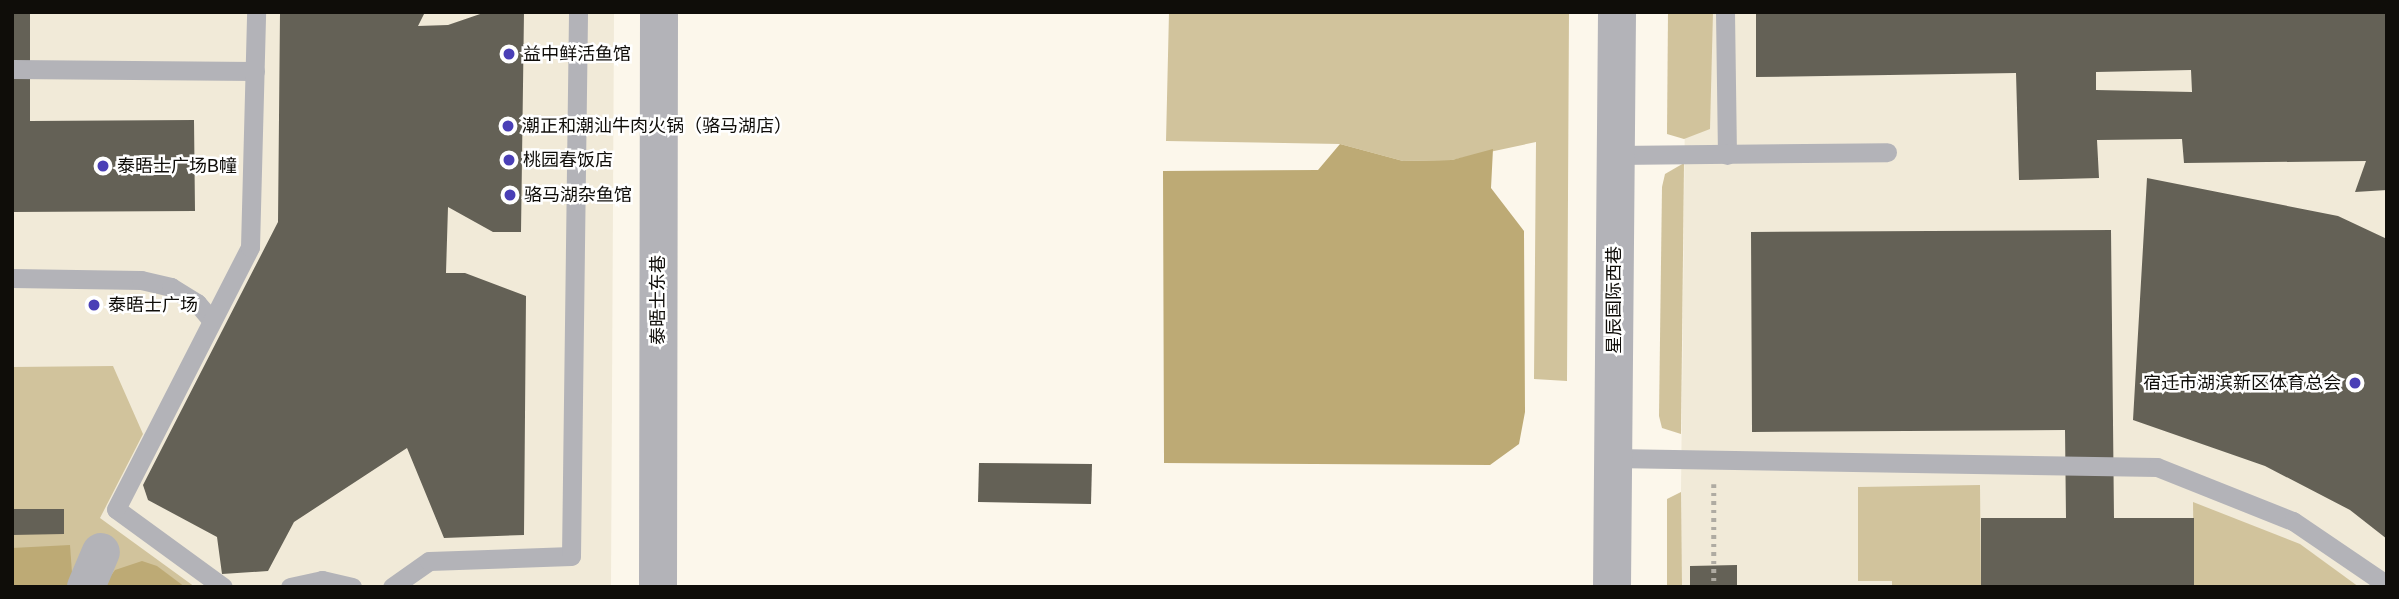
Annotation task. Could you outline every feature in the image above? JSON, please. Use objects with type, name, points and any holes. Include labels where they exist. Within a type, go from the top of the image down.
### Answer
[{"type":"street","name":"泰晤士东巷","points":[[658,587],[659,12]]},
{"type":"street","name":"星辰国际西巷","points":[[1612,587],[1617,12]]},
{"type":"street","points":[[86,587],[101,552]]},
{"type":"lane","points":[[223,587],[117,509],[250,247],[256,12]]},
{"type":"lane","points":[[392,587],[429,561],[571,556],[578,12]]},
{"type":"lane","points":[[1725,12],[1727,155]]},
{"type":"lane","points":[[12,69],[256,71]]},
{"type":"lane","points":[[1616,155],[1887,152]]},
{"type":"lane","points":[[12,278],[141,280],[171,287],[197,303],[212,321]]},
{"type":"lane","points":[[1613,458],[2157,467],[2293,522],[2387,585]]},
{"type":"lane","points":[[290,587],[322,580],[352,587]]},
{"type":"path","points":[[1714,459],[1714,587]]},
{"type":"shaded area","name":"泰晤士广场","points":[[12,12],[614,12],[611,587],[12,587]]},
{"type":"shaded area","points":[[1169,12],[1569,12],[1567,381],[1534,379],[1536,142],[1452,160],[1403,161],[1340,144],[1166,141]]},
{"type":"shaded area","points":[[1668,12],[1713,12],[1710,129],[1684,139],[1667,134]]},
{"type":"shaded area","points":[[1686,12],[2387,12],[2387,587],[1680,587]]},
{"type":"shaded area","points":[[1340,144],[1403,161],[1452,160],[1493,149],[1491,188],[1524,231],[1525,412],[1519,444],[1490,465],[1164,463],[1163,171],[1318,170]]},
{"type":"shaded area","points":[[1684,163],[1681,434],[1662,428],[1659,416],[1662,187],[1665,174]]},
{"type":"shaded area","points":[[113,366],[143,434],[100,518],[195,587],[12,587],[12,367]]},
{"type":"shaded area","points":[[1980,485],[1981,587],[1892,587],[1892,581],[1858,581],[1858,487]]},
{"type":"shaded area","points":[[1681,492],[1682,587],[1667,587],[1667,499]]},
{"type":"shaded area","points":[[2193,502],[2300,544],[2359,587],[2194,587]]},
{"type":"shaded area","points":[[70,545],[73,587],[12,587],[12,548]]},
{"type":"shaded area","points":[[142,561],[157,566],[185,587],[103,587],[115,570]]},
{"type":"building","name":"泰晤士广场B幢","points":[[12,12],[30,12],[30,121],[194,120],[195,211],[12,212]]},
{"type":"building","points":[[280,12],[425,12],[418,26],[448,25],[486,12],[524,12],[521,232],[493,232],[448,207],[446,273],[465,273],[526,296],[524,535],[444,538],[407,448],[294,522],[268,571],[222,574],[217,537],[148,500],[143,485],[278,222]]},
{"type":"building","points":[[1756,12],[2387,12],[2387,190],[2355,192],[2366,161],[2184,163],[2182,139],[2097,140],[2099,178],[2019,180],[2016,73],[1756,77]],"holes":[[[2191,70],[2192,92],[2096,90],[2096,72]]]},
{"type":"building","points":[[2147,178],[2338,216],[2387,239],[2387,539],[2350,510],[2265,466],[2133,420]]},
{"type":"building","points":[[2111,230],[2114,518],[2194,518],[2194,587],[1981,587],[1981,518],[2066,518],[2065,430],[1752,432],[1751,232]]},
{"type":"building","points":[[979,463],[1092,464],[1091,504],[978,502]]},
{"type":"building","points":[[12,509],[64,509],[64,534],[12,535]]},
{"type":"building","points":[[1737,565],[1737,587],[1690,587],[1690,566]]},
{"type":"place","name":"益中鲜活鱼馆","points":[[509,54]]},
{"type":"place","name":"潮正和潮汕牛肉火锅（骆马湖店）","points":[[508,126]]},
{"type":"place","name":"桃园春饭店","points":[[509,160]]},
{"type":"place","name":"泰晤士广场B幢","points":[[103,166]]},
{"type":"place","name":"骆马湖杂鱼馆","points":[[510,195]]},
{"type":"place","name":"泰晤士广场","points":[[94,305]]},
{"type":"place","name":"宿迁市湖滨新区体育总会","points":[[2355,383]]}]
